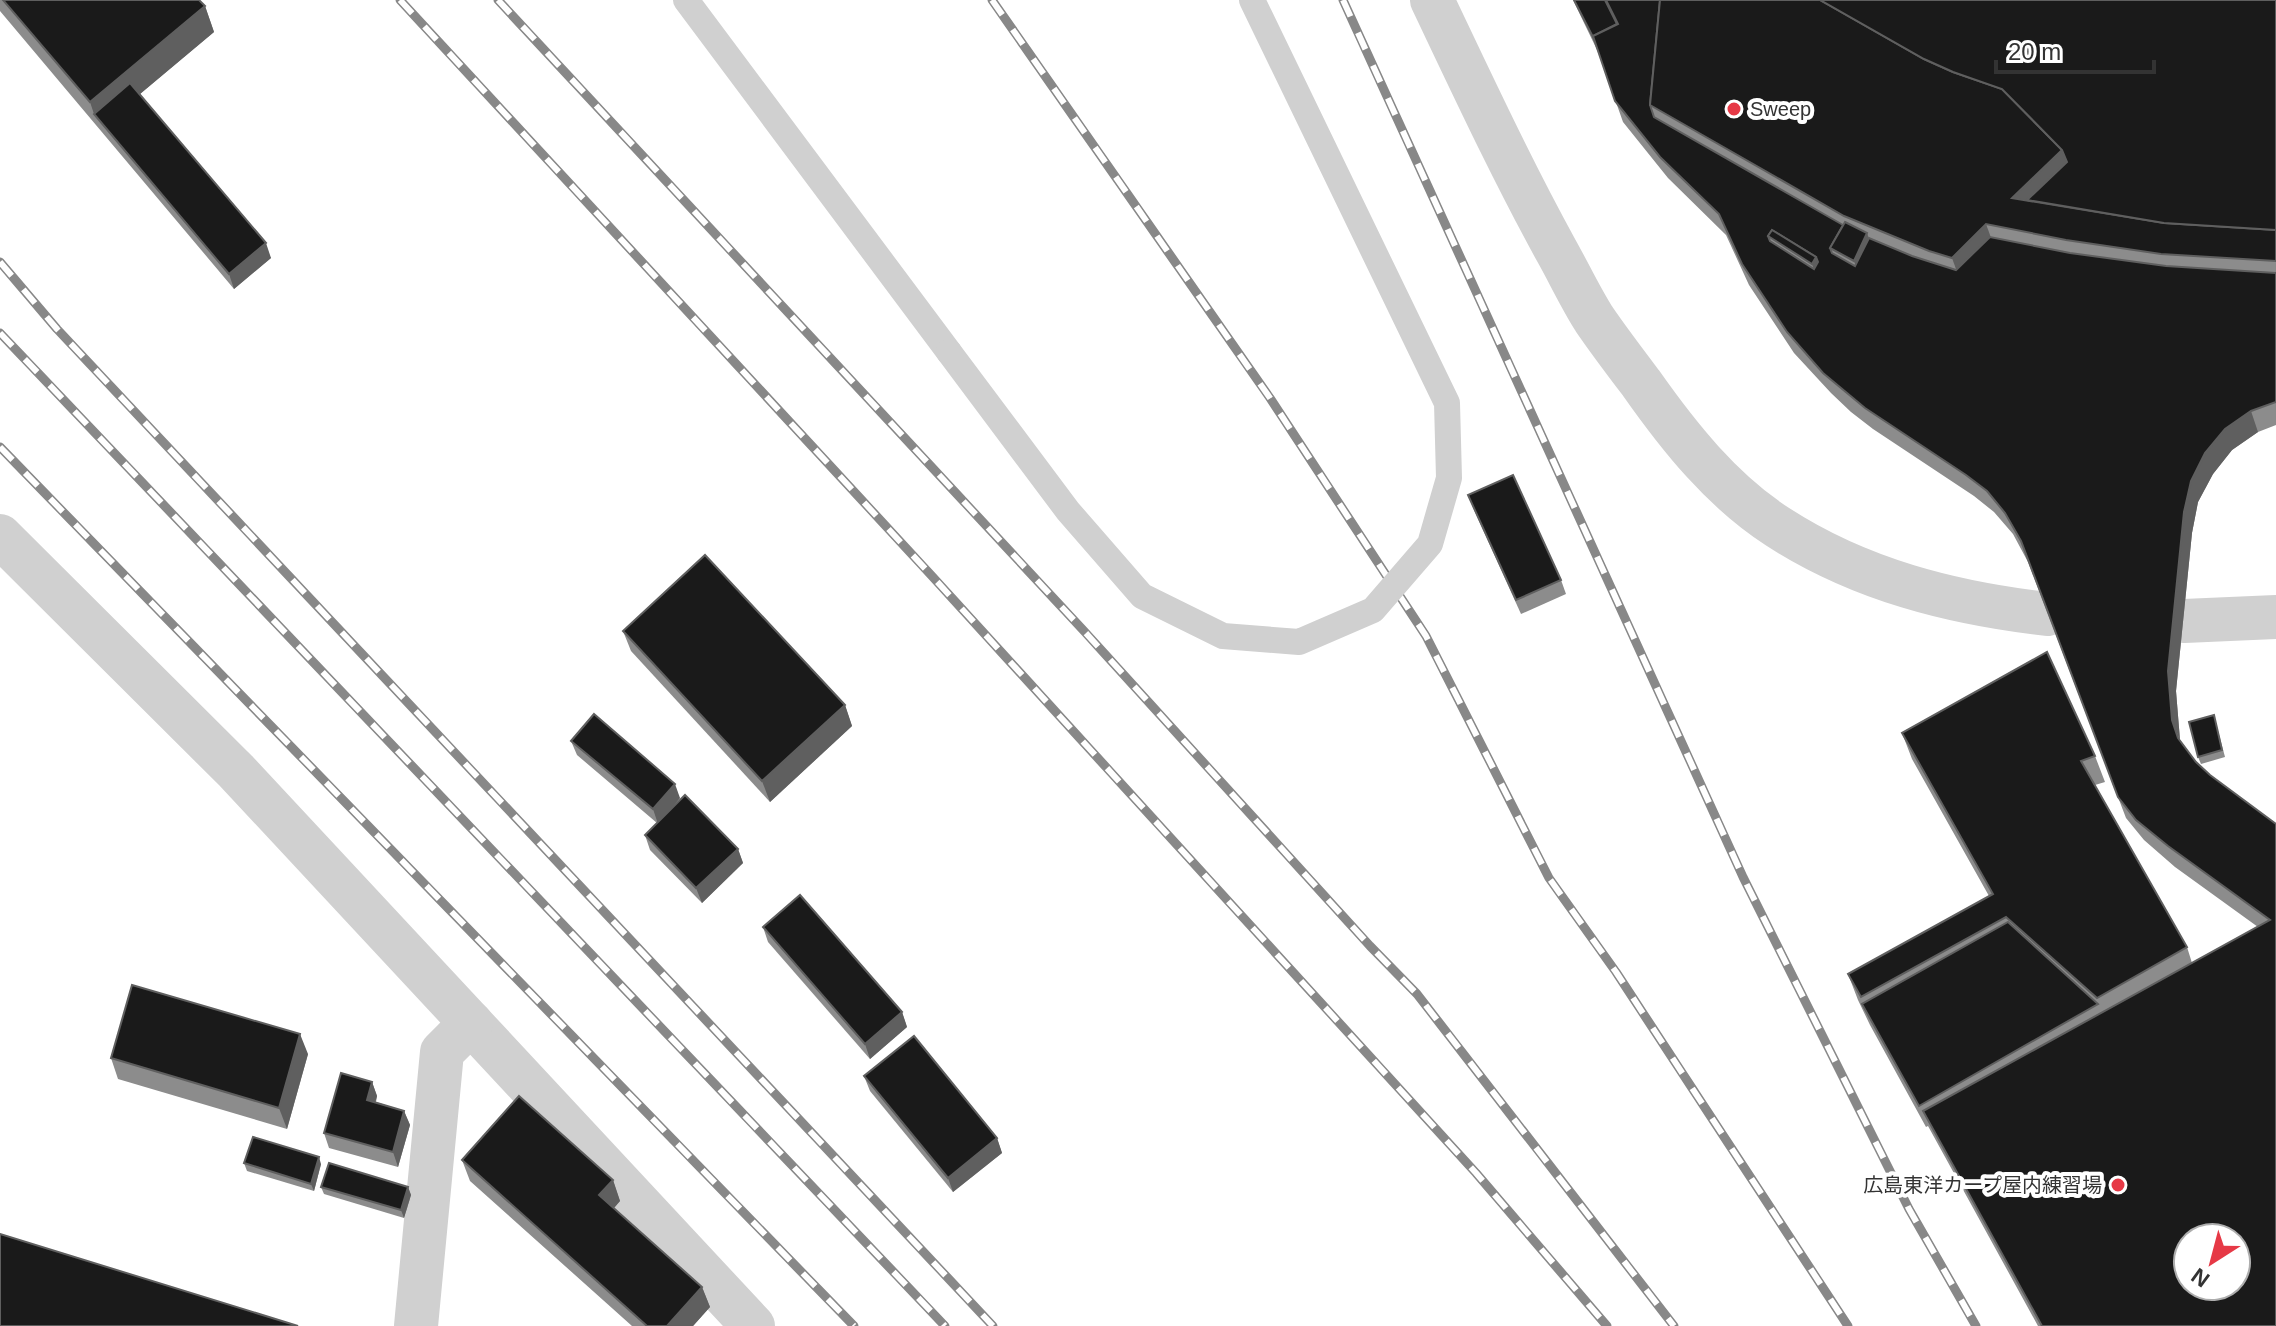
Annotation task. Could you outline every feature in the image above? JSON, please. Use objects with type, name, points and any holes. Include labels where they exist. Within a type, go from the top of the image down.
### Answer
[{"type":"street","points":[[1432,0],[1515,176],[1594,318],[1675,431],[1723,483],[1777,527],[1829,556],[1882,579],[1949,599],[2047,614]]},
{"type":"street","points":[[0,536],[236,771],[753,1326]]},
{"type":"street","points":[[2184,621],[2276,617]]},
{"type":"street","points":[[416,1326],[442,1052],[471,1023]]},
{"type":"lane","points":[[686,0],[1068,511],[1142,596],[1223,636],[1299,642],[1373,610],[1430,544],[1449,478],[1447,403],[1252,0]]},
{"type":"building","points":[[3,0],[199,0],[205,6],[90,102]]},
{"type":"building","points":[[1574,0],[1605,0],[1617,24],[1593,36],[1595,41]]},
{"type":"building","points":[[1606,0],[1660,0],[1650,105],[1654,117],[1843,225],[1830,248],[1832,253],[1855,266],[1869,238],[1956,270],[1990,237],[2070,253],[2166,266],[2276,273],[2276,402],[2251,411],[2225,429],[2205,453],[2191,481],[2184,512],[2168,671],[2172,720],[2178,738],[2210,775],[2276,824],[2276,1326],[2042,1326],[1923,1111],[2270,920],[2168,846],[2136,820],[2118,797],[2021,541],[2005,513],[1987,491],[1966,475],[1865,408],[1823,373],[1787,332],[1742,264],[1719,214],[1660,157],[1615,101],[1593,36],[1618,24]],"holes":[[[1772,230],[1816,257],[1818,262],[1814,269],[1770,241],[1768,236]]]},
{"type":"building","points":[[1660,0],[1820,0],[1924,59],[2002,89],[2062,150],[2012,198],[2164,223],[2276,230],[2276,261],[2161,254],[1986,224],[1952,258],[1844,216],[1650,105]]},
{"type":"building","points":[[1820,0],[2276,0],[2276,230],[2164,223],[2027,200],[2067,162],[2062,150],[2002,89],[1924,59]]},
{"type":"building","points":[[130,83],[266,243],[229,274],[94,114]]},
{"type":"building","points":[[1845,222],[1867,233],[1854,261],[1830,248]]},
{"type":"building","points":[[1772,230],[1816,257],[1812,264],[1768,236]]},
{"type":"building","points":[[1513,475],[1561,580],[1516,600],[1468,495]]},
{"type":"building","points":[[705,555],[845,705],[762,781],[623,631]]},
{"type":"building","points":[[2047,652],[2095,756],[2081,761],[2187,947],[2097,998],[2006,917],[1861,997],[1848,974],[1993,894],[1902,733]]},
{"type":"building","points":[[594,714],[675,784],[653,809],[571,741]]},
{"type":"building","points":[[2214,715],[2222,750],[2198,757],[2189,722]]},
{"type":"building","points":[[685,795],[738,849],[696,888],[645,835]]},
{"type":"building","points":[[800,895],[902,1012],[865,1044],[763,927]]},
{"type":"building","points":[[2008,922],[2098,1004],[1919,1106],[1862,1004]]},
{"type":"building","points":[[132,985],[300,1034],[279,1108],[111,1058]]},
{"type":"building","points":[[914,1036],[997,1138],[948,1178],[864,1076]]},
{"type":"building","points":[[341,1073],[372,1082],[367,1100],[404,1111],[393,1152],[324,1133]]},
{"type":"building","points":[[519,1096],[613,1180],[599,1195],[702,1287],[667,1326],[647,1326],[462,1160]]},
{"type":"building","points":[[253,1137],[319,1157],[311,1184],[244,1163]]},
{"type":"building","points":[[329,1163],[408,1187],[401,1210],[321,1187]]},
{"type":"building","points":[[0,1234],[298,1326],[0,1326]]},
{"type":"railway","points":[[400,0],[931,575],[1476,1173],[1607,1326]]},
{"type":"railway","points":[[498,0],[1417,994],[1674,1326]]},
{"type":"railway","points":[[992,0],[1270,398],[1426,636],[1549,878],[1616,972],[1848,1326]]},
{"type":"railway","points":[[1343,0],[1743,877],[1909,1209],[1976,1326]]},
{"type":"railway","points":[[0,262],[57,329],[993,1326]]},
{"type":"railway","points":[[0,333],[945,1326]]},
{"type":"railway","points":[[0,447],[854,1326]]},
{"type":"place","name":"Sweep","points":[[1734,109]]},
{"type":"place","name":"広島東洋カープ屋内練習場","points":[[2118,1185]]}]
